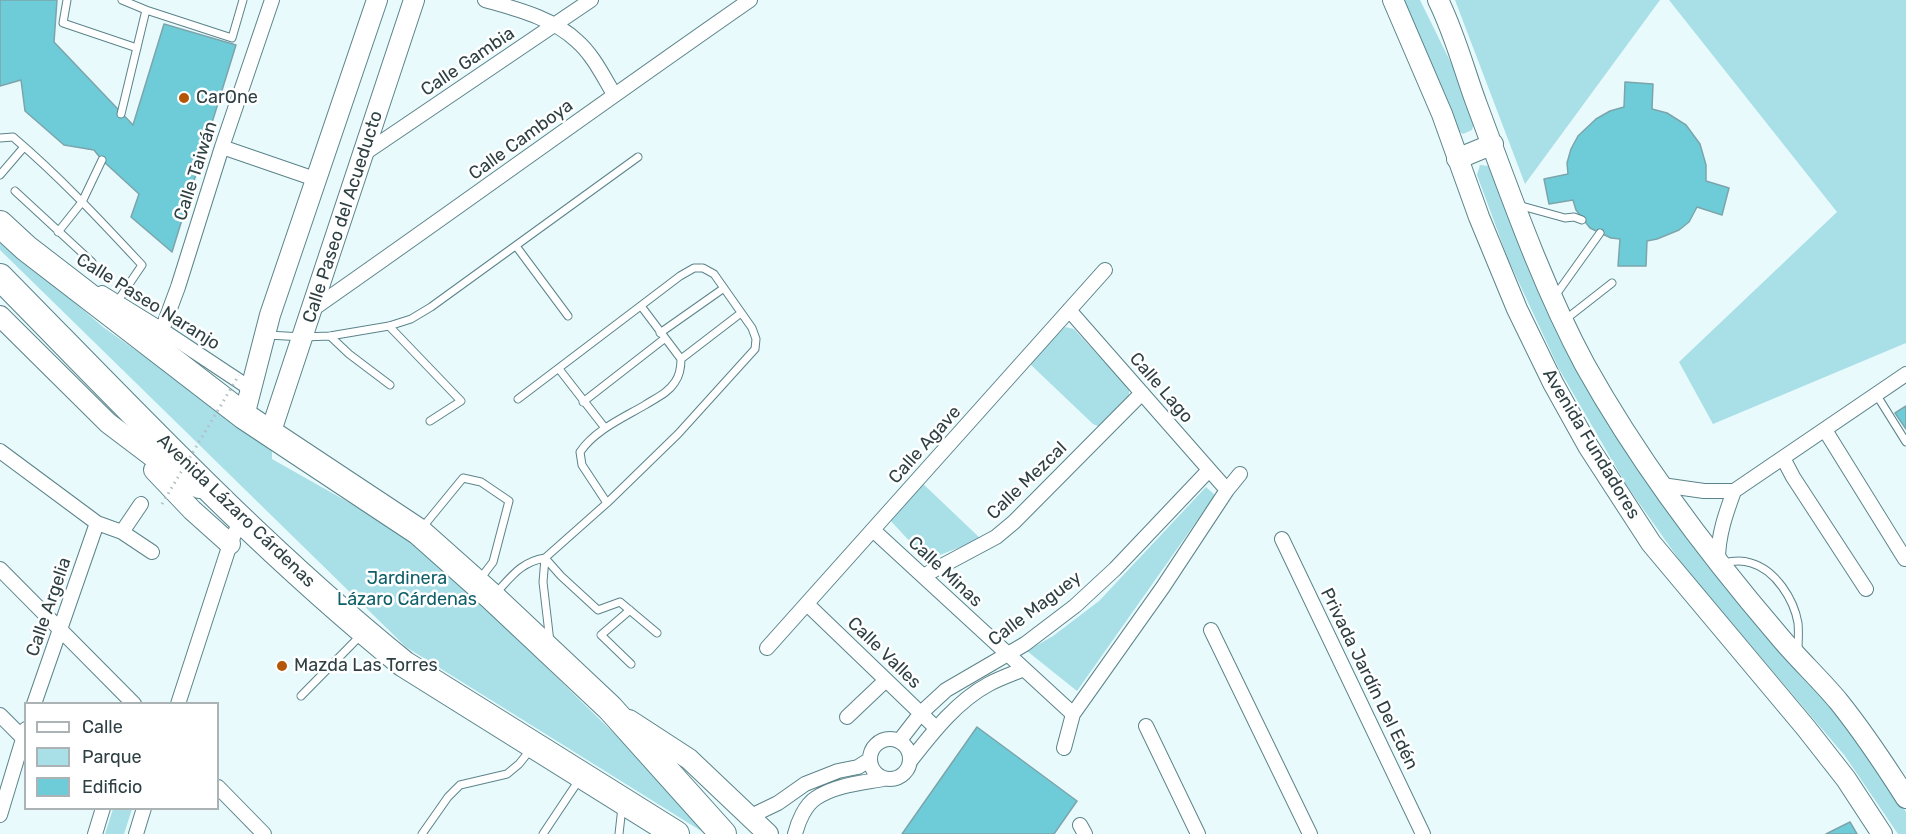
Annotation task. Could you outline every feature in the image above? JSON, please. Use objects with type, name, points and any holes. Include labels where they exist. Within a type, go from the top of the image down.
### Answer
[{"type":"highway","points":[[0,224],[26,248],[163,342],[244,416],[419,532],[610,708],[723,834]]},
{"type":"highway","name":"Avenida Lázaro Cárdenas","points":[[0,278],[217,497],[364,632],[404,664],[676,834]]},
{"type":"main road","name":"Calle Paseo del Acueducto","points":[[244,416],[245,382],[265,335],[315,179],[377,0]]},
{"type":"main road","name":"Calle Paseo del Acueducto","points":[[270,434],[414,0]]},
{"type":"main road","name":"Avenida Fundadores","points":[[1393,0],[1434,95],[1517,309],[1553,383],[1588,446],[1651,543],[1820,745],[1846,779],[1882,834]]},
{"type":"main road","name":"Avenida Fundadores","points":[[1438,0],[1459,49],[1514,203],[1585,365],[1624,429],[1688,524],[1798,657],[1839,702],[1906,798]]},
{"type":"main road","points":[[1457,159],[1493,144]]},
{"type":"main road","points":[[0,316],[192,510],[230,544]]},
{"type":"main road","points":[[108,423],[186,482],[217,497]]},
{"type":"main road","points":[[610,708],[689,759],[768,834]]},
{"type":"street","name":"Calle Taiwán","points":[[163,342],[222,147],[272,0]]},
{"type":"street","points":[[485,0],[514,4],[556,25],[578,41],[614,94]]},
{"type":"street","name":"Calle Gambia","points":[[364,153],[591,0]]},
{"type":"street","name":"Calle Camboya","points":[[313,309],[750,0]]},
{"type":"street","points":[[222,147],[315,179]]},
{"type":"street","name":"Calle Paseo Naranjo","points":[[26,248],[117,302],[163,342],[245,382]]},
{"type":"street","name":"Calle Agave","points":[[767,648],[1105,270]]},
{"type":"street","name":"Calle Lago","points":[[1069,310],[1227,490]]},
{"type":"street","points":[[1662,485],[1704,491],[1734,491],[1906,374]]},
{"type":"street","name":"Calle Mezcal","points":[[922,576],[996,537],[1014,522],[1142,393]]},
{"type":"street","points":[[1825,430],[1905,559]]},
{"type":"street","points":[[0,451],[97,523],[122,532],[152,552]]},
{"type":"street","points":[[1783,458],[1866,589]]},
{"type":"street","name":"Calle Maguey","points":[[900,740],[921,713],[946,690],[1025,644],[1075,606],[1115,569],[1209,470]]},
{"type":"street","points":[[1064,748],[1073,714],[1240,474]]},
{"type":"street","points":[[1719,561],[1718,545],[1725,515],[1734,491]]},
{"type":"street","points":[[122,532],[141,504]]},
{"type":"street","points":[[179,702],[230,544],[241,519]]},
{"type":"street","name":"Calle Argelia","points":[[35,702],[97,523]]},
{"type":"street","name":"Calle Minas","points":[[873,530],[1073,714]]},
{"type":"street","name":"Privada Jardín Del Edén","points":[[1282,540],[1423,834]]},
{"type":"street","points":[[0,569],[132,702]]},
{"type":"street","name":"Calle Valles","points":[[807,604],[936,728]]},
{"type":"street","points":[[1211,630],[1310,834]]},
{"type":"street","points":[[795,834],[802,816],[815,798],[840,788],[883,779],[896,779],[907,772],[912,760],[936,728],[969,698],[988,684],[1024,669]]},
{"type":"street","points":[[847,717],[886,680]]},
{"type":"street","points":[[0,715],[24,734],[0,815]]},
{"type":"street","points":[[1146,726],[1198,834]]},
{"type":"street","points":[[883,779],[874,772],[869,760],[871,750],[879,742],[889,738],[900,740],[908,748],[912,760]]},
{"type":"street","points":[[751,816],[778,804],[805,784],[838,771],[858,767],[869,760]]},
{"type":"street","points":[[805,784],[815,798]]},
{"type":"street","points":[[219,788],[264,834]]},
{"type":"street","points":[[95,834],[102,810]]},
{"type":"street","points":[[136,834],[143,810]]},
{"type":"street","points":[[245,834],[250,820]]},
{"type":"lane","points":[[67,0],[63,23],[137,48]]},
{"type":"lane","points":[[122,0],[232,38],[240,1]]},
{"type":"lane","points":[[121,114],[146,10]]},
{"type":"lane","points":[[0,138],[13,137],[82,202],[142,265],[117,302]]},
{"type":"lane","points":[[0,175],[24,147]]},
{"type":"lane","points":[[265,335],[330,336],[389,326],[411,319],[431,307],[638,157]]},
{"type":"lane","points":[[58,232],[82,202],[102,160]]},
{"type":"lane","points":[[15,191],[92,262]]},
{"type":"lane","points":[[1514,203],[1565,218],[1574,217],[1582,220]]},
{"type":"lane","points":[[1554,298],[1599,233]]},
{"type":"lane","points":[[516,246],[568,316]]},
{"type":"lane","points":[[485,591],[531,560],[545,558],[607,503],[678,434],[754,349],[756,339],[752,328],[714,274],[703,268],[694,268],[518,399]]},
{"type":"lane","points":[[1564,321],[1612,283]]},
{"type":"lane","points":[[583,402],[724,288]]},
{"type":"lane","points":[[607,503],[582,465],[580,452],[605,428],[667,392],[681,370],[681,359],[641,306]]},
{"type":"lane","points":[[681,359],[741,313]]},
{"type":"lane","points":[[389,326],[461,400],[430,421]]},
{"type":"lane","points":[[330,336],[349,354],[390,385]]},
{"type":"lane","points":[[559,369],[605,428]]},
{"type":"lane","points":[[1876,394],[1906,442]]},
{"type":"lane","points":[[419,532],[463,478],[481,482],[509,501],[485,591]]},
{"type":"lane","points":[[545,558],[598,610],[620,602],[657,633]]},
{"type":"lane","points":[[545,558],[543,582],[551,653]]},
{"type":"lane","points":[[1719,561],[1752,563],[1769,573],[1784,590],[1793,606],[1798,625],[1798,657]]},
{"type":"lane","points":[[630,610],[601,635],[631,664]]},
{"type":"lane","points":[[301,696],[364,632]]},
{"type":"lane","points":[[422,834],[448,797],[460,786],[507,774],[519,764],[534,744]]},
{"type":"lane","points":[[543,834],[582,775]]},
{"type":"lane","points":[[620,834],[622,800]]},
{"type":"path","points":[[162,504],[245,382]]},
{"type":"green space","points":[[1398,0],[1420,0],[1453,67],[1474,123],[1472,130],[1463,134],[1456,129]]},
{"type":"green space","points":[[1455,0],[1660,0],[1525,184]]},
{"type":"green space","points":[[1669,0],[1906,0],[1906,343],[1713,424],[1679,362],[1837,212]]},
{"type":"green space","points":[[1480,165],[1489,166],[1496,174],[1579,364],[1810,682],[1862,747],[1897,797],[1906,812],[1906,834],[1898,834],[1845,756],[1685,568],[1627,486],[1559,369],[1508,259],[1477,175]]},
{"type":"green space","name":"Jardinera Lázaro Cárdenas","points":[[0,238],[103,327],[272,447],[272,459],[417,541],[713,830],[706,834],[406,647],[0,250]]},
{"type":"green space","points":[[1065,327],[1074,329],[1129,389],[1129,396],[1100,427],[1093,424],[1030,364]]},
{"type":"green space","points":[[919,480],[981,539],[927,560],[889,519]]},
{"type":"green space","points":[[1206,487],[1215,495],[1077,691],[1027,651],[1053,636],[1099,601]]},
{"type":"green space","points":[[113,810],[132,810],[124,834],[105,834]]},
{"type":"building","points":[[0,0],[57,0],[54,42],[133,125],[164,24],[236,45],[172,252],[131,217],[139,194],[94,150],[64,145],[25,111],[21,80],[0,86]]},
{"type":"building","points":[[1625,82],[1653,84],[1652,109],[1667,113],[1686,125],[1700,144],[1706,165],[1706,181],[1729,188],[1722,215],[1697,207],[1689,222],[1679,230],[1647,241],[1646,266],[1618,266],[1620,239],[1611,238],[1590,228],[1576,210],[1573,200],[1549,204],[1544,179],[1568,174],[1567,163],[1578,136],[1596,119],[1610,111],[1624,107]]},
{"type":"building","points":[[1906,406],[1906,429],[1895,413]]},
{"type":"building","points":[[977,727],[1077,801],[1054,834],[902,834]]},
{"type":"building","points":[[1850,822],[1857,834],[1826,834]]},
{"type":"place","name":"CarOne","points":[[184,98]]},
{"type":"place","name":"Mazda Las Torres","points":[[282,666]]}]
